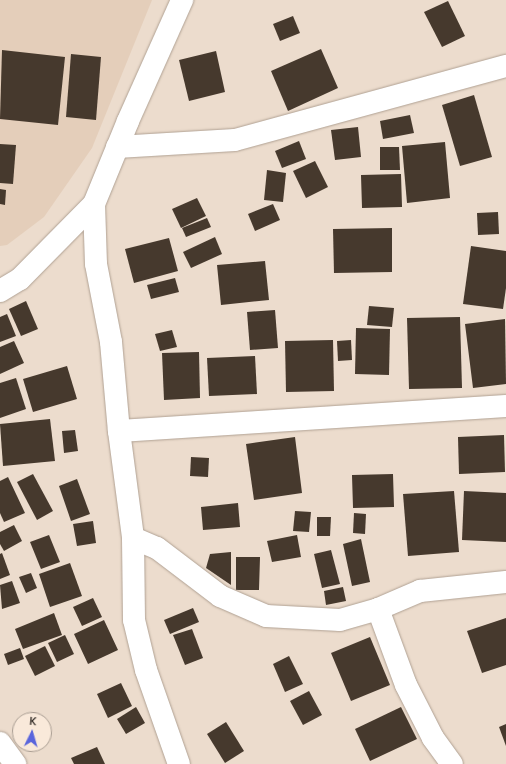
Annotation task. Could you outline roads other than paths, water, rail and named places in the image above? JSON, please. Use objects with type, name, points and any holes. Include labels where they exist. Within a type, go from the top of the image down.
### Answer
[{"type":"street","points":[[0,291],[20,279],[94,204],[117,147],[182,0]]},
{"type":"street","points":[[117,147],[235,140],[506,66]]},
{"type":"street","points":[[94,204],[96,264],[111,342],[119,431],[133,538],[134,620],[146,670],[179,764]]},
{"type":"street","points":[[119,431],[506,406]]},
{"type":"street","points":[[133,538],[157,548],[220,596],[266,616],[340,620],[378,609],[420,591],[506,582]]},
{"type":"street","points":[[378,609],[406,684],[433,738],[452,764]]},
{"type":"street","points":[[0,743],[16,764]]}]
